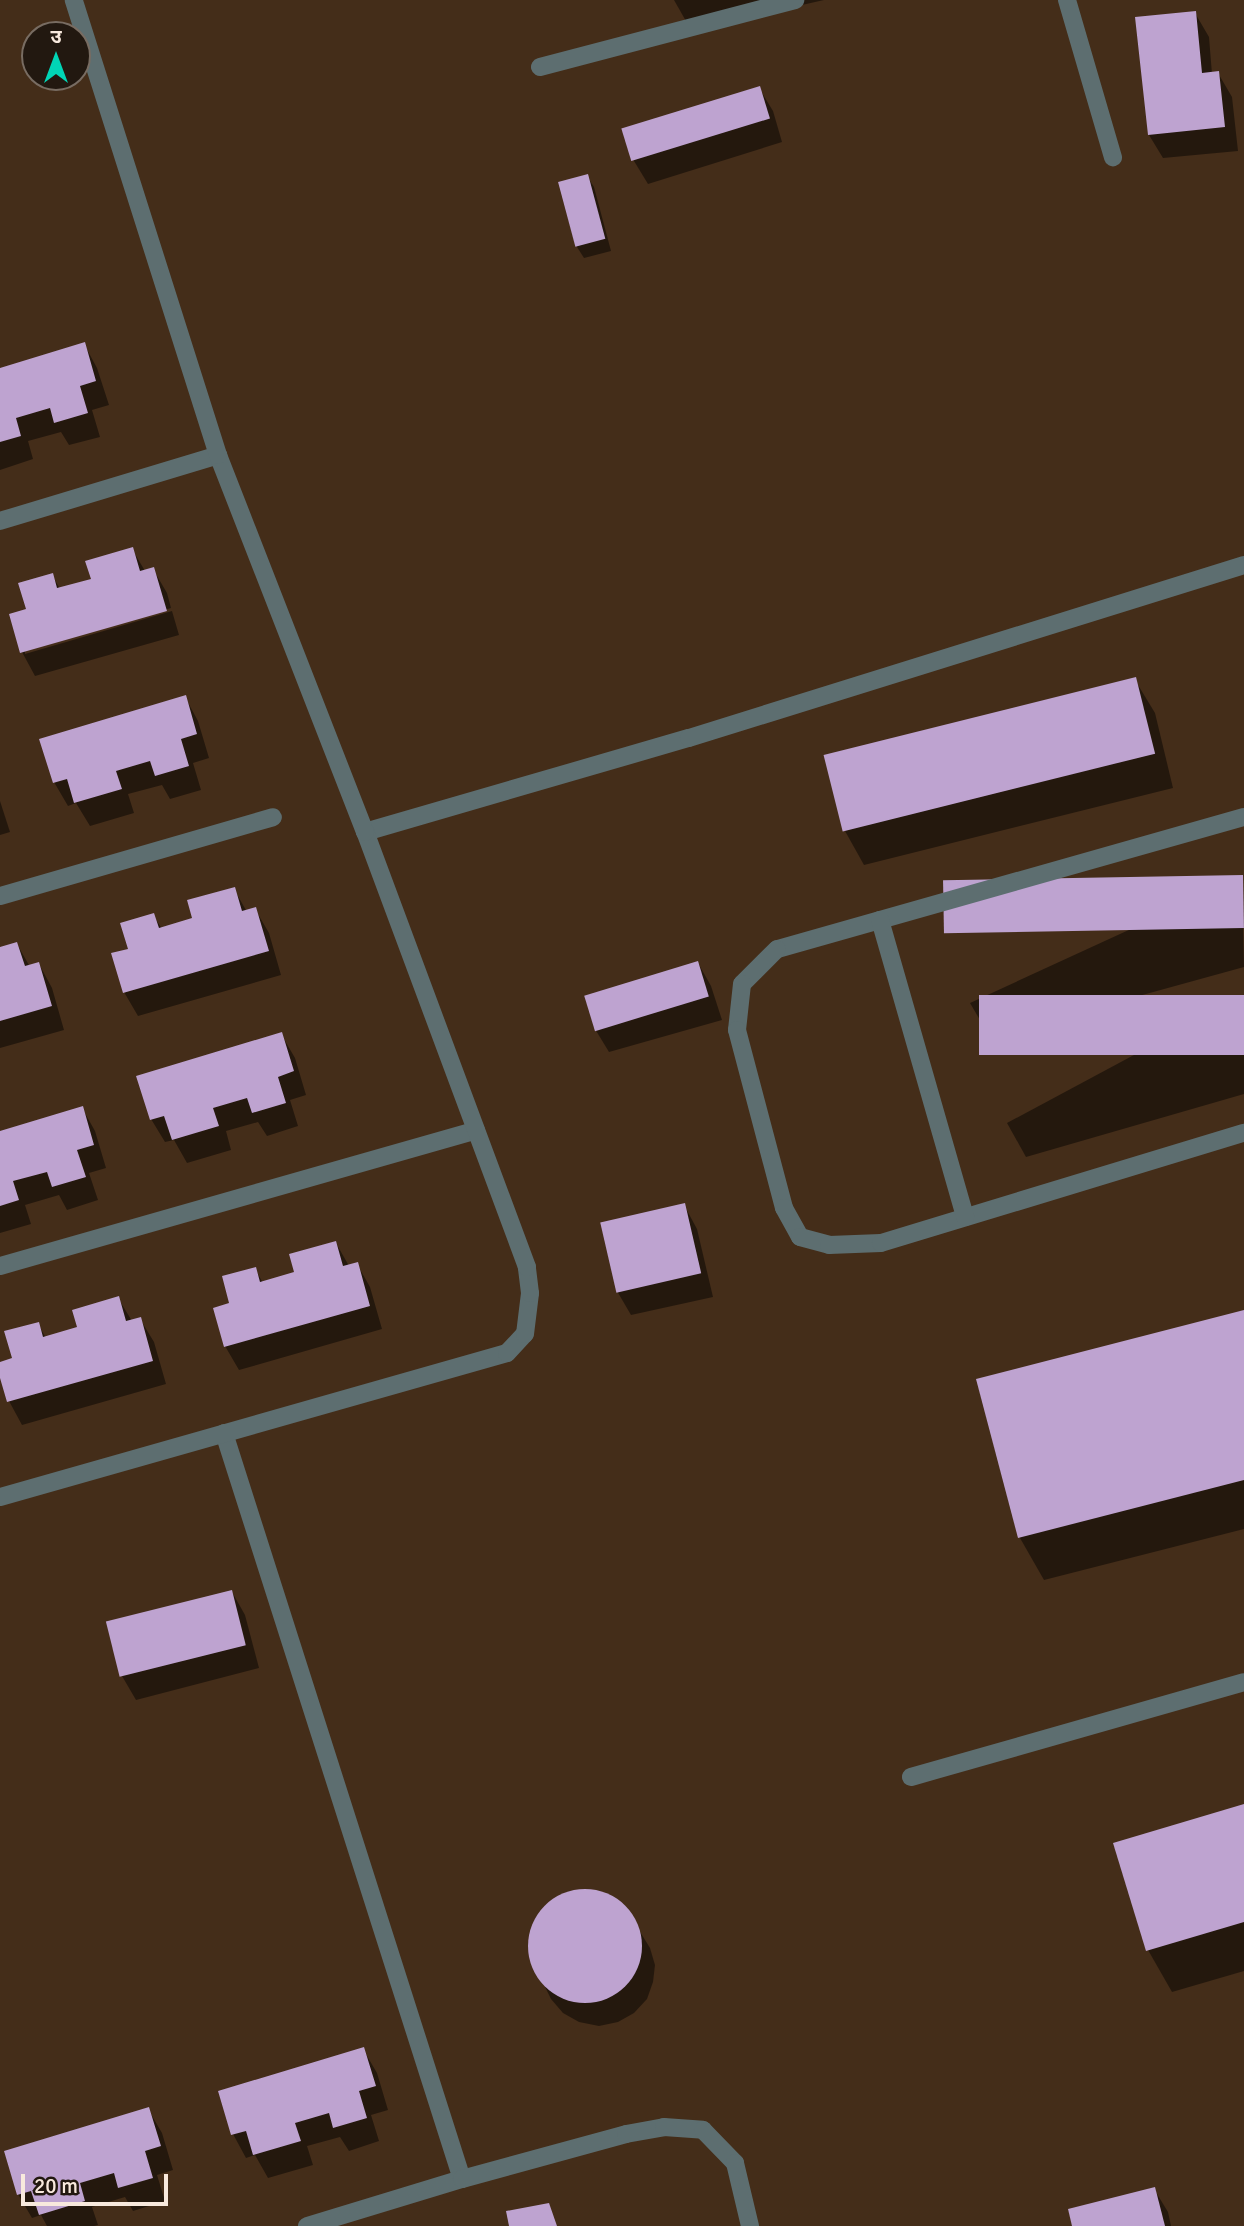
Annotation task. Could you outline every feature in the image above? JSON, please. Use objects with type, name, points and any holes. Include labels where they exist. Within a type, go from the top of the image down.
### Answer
[{"type":"street","points":[[0,1497],[507,1353],[525,1334],[530,1293],[527,1267],[476,1130],[365,832],[218,455],[74,0]]},
{"type":"street","points":[[540,67],[795,0]]},
{"type":"street","points":[[1067,0],[1113,157]]},
{"type":"street","points":[[0,521],[218,455]]},
{"type":"street","points":[[365,832],[689,738],[1244,565]]},
{"type":"street","points":[[0,897],[274,817]]},
{"type":"street","points":[[1244,817],[778,949],[742,984],[737,1030],[784,1208],[800,1237],[830,1245],[881,1243],[1244,1133]]},
{"type":"street","points":[[880,920],[965,1217]]},
{"type":"street","points":[[0,1266],[476,1130]]},
{"type":"street","points":[[224,1433],[462,2179]]},
{"type":"street","points":[[911,1777],[1244,1682]]},
{"type":"street","points":[[307,2226],[462,2179],[626,2134],[664,2127],[703,2130],[735,2163],[750,2226]]},
{"type":"building","points":[[1196,11],[1202,73],[1219,71],[1225,127],[1148,135],[1135,17]]},
{"type":"building","points":[[760,86],[770,119],[631,161],[621,128]]},
{"type":"building","points":[[588,174],[605,239],[575,247],[558,182]]},
{"type":"building","points":[[85,342],[96,381],[80,386],[88,413],[54,423],[50,408],[16,418],[21,436],[0,442],[0,368]]},
{"type":"building","points":[[133,547],[140,571],[154,567],[167,611],[20,653],[9,614],[26,609],[18,583],[53,573],[57,588],[91,579],[85,561]]},
{"type":"building","points":[[1136,677],[1155,754],[843,832],[824,755]]},
{"type":"building","points":[[186,695],[197,734],[181,739],[189,766],[155,776],[150,761],[116,771],[122,789],[74,803],[67,779],[53,783],[39,739]]},
{"type":"building","points":[[1243,875],[1244,928],[944,933],[943,880]]},
{"type":"building","points":[[235,887],[242,911],[256,907],[269,951],[123,993],[111,953],[128,949],[120,923],[154,913],[159,928],[192,918],[187,900]]},
{"type":"building","points":[[17,942],[25,966],[39,962],[52,1006],[0,1021],[0,947]]},
{"type":"building","points":[[698,961],[709,996],[595,1031],[584,996]]},
{"type":"building","points":[[979,995],[1244,995],[1244,1055],[979,1055]]},
{"type":"building","points":[[282,1032],[294,1071],[278,1077],[286,1103],[252,1113],[247,1098],[213,1108],[219,1126],[172,1140],[164,1116],[150,1120],[136,1076]]},
{"type":"building","points":[[83,1106],[94,1145],[77,1150],[86,1177],[52,1187],[47,1172],[13,1181],[19,1200],[0,1206],[0,1131]]},
{"type":"building","points":[[685,1203],[701,1273],[616,1293],[600,1223]]},
{"type":"building","points":[[336,1241],[343,1266],[358,1262],[370,1306],[224,1347],[213,1308],[229,1303],[222,1276],[256,1267],[260,1282],[294,1272],[289,1254]]},
{"type":"building","points":[[119,1296],[126,1321],[141,1317],[153,1361],[7,1402],[0,1378],[0,1362],[12,1358],[4,1331],[39,1322],[43,1337],[77,1327],[72,1310]]},
{"type":"building","points":[[1244,1310],[1244,1480],[1018,1538],[976,1379]]},
{"type":"building","points":[[232,1590],[246,1645],[120,1677],[106,1621]]},
{"type":"building","points":[[1244,1804],[1244,1922],[1146,1951],[1113,1843]]},
{"type":"building","points":[[585,1889],[607,1894],[625,1906],[637,1924],[642,1946],[637,1968],[625,1986],[607,1998],[585,2003],[563,1998],[545,1986],[533,1968],[528,1946],[533,1924],[545,1906],[563,1894]]},
{"type":"building","points":[[364,2047],[376,2086],[359,2091],[367,2118],[333,2128],[329,2113],[295,2123],[301,2141],[253,2155],[246,2131],[231,2135],[218,2091]]},
{"type":"building","points":[[149,2107],[161,2146],[145,2151],[153,2178],[118,2188],[114,2173],[80,2183],[85,2201],[39,2215],[31,2191],[17,2195],[4,2151]]},
{"type":"building","points":[[1155,2187],[1165,2226],[1072,2226],[1068,2209]]},
{"type":"building","points":[[549,2203],[557,2226],[509,2226],[506,2211]]}]
